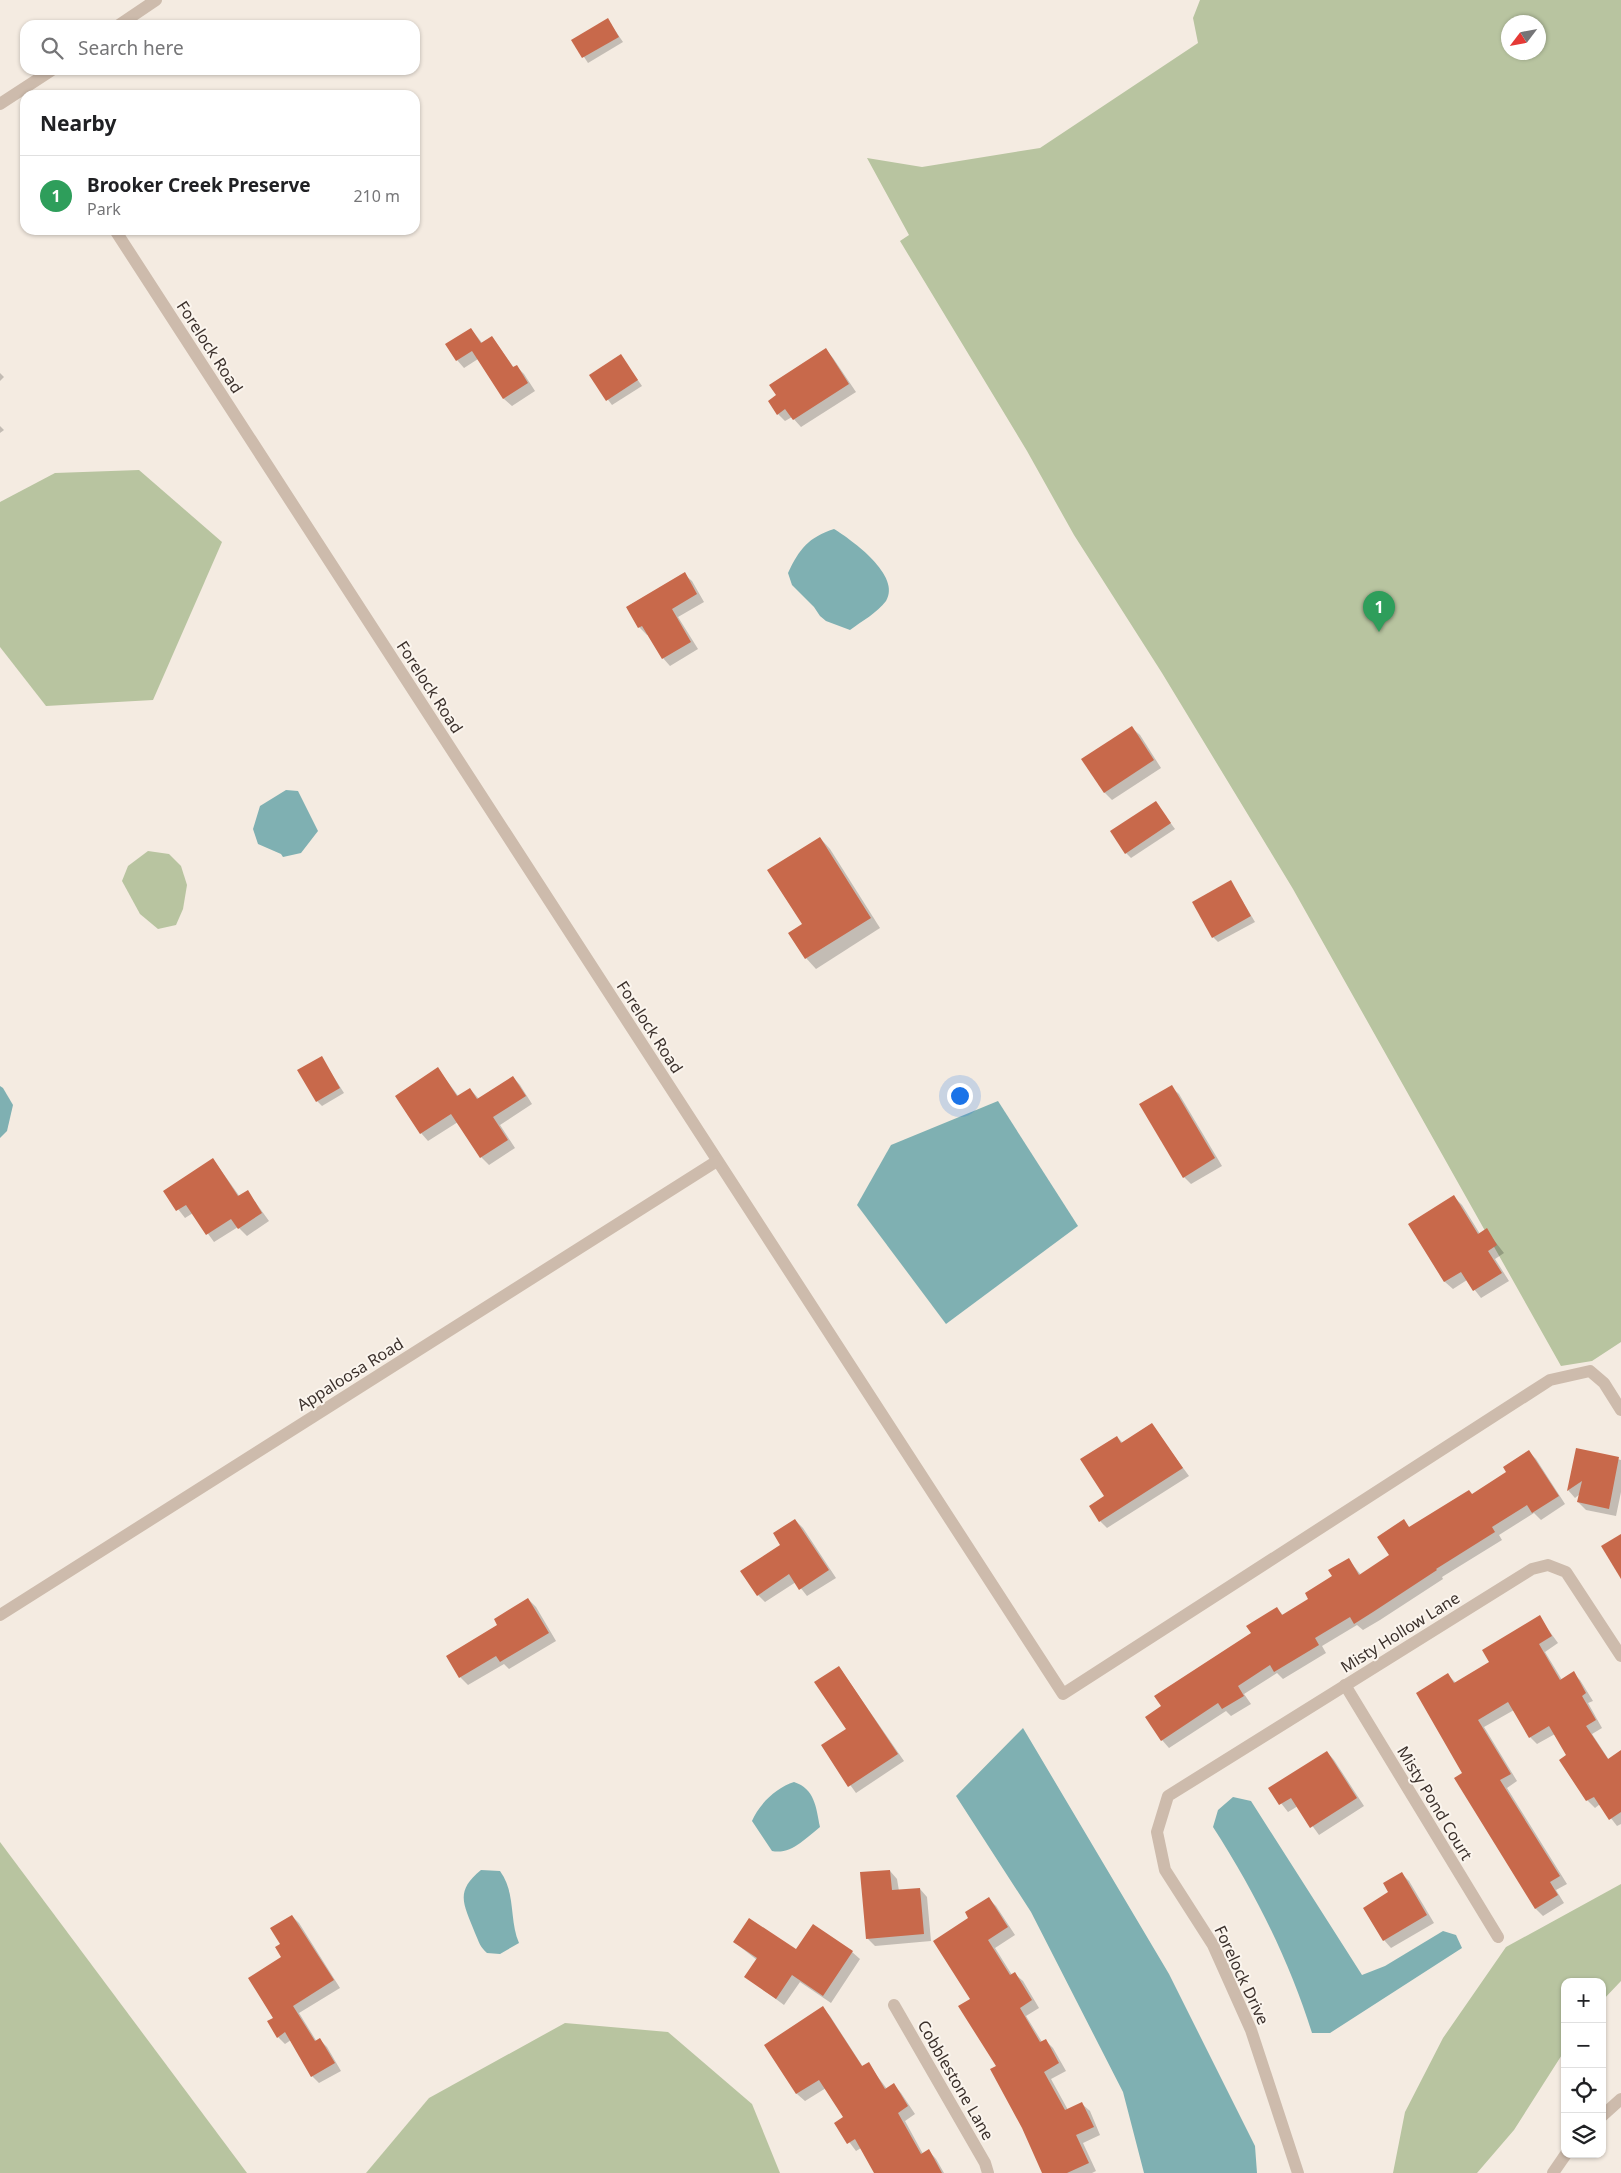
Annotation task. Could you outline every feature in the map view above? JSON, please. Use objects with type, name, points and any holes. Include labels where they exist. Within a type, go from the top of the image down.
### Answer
[{"type":"street","points":[[126,20],[156,0]]},
{"type":"street","points":[[27,90],[46,75]]},
{"type":"street","points":[[0,104],[20,94]]},
{"type":"street","name":"Forelock Road","points":[[118,235],[1063,1694],[1550,1380],[1590,1371],[1604,1383],[1621,1410]]},
{"type":"street","name":"Appaloosa Road","points":[[0,1615],[717,1162]]},
{"type":"street","name":"Misty Hollow Lane","points":[[1168,1796],[1532,1569],[1548,1565],[1566,1572],[1621,1656]]},
{"type":"street","name":"Misty Pond Court","points":[[1345,1685],[1498,1937]]},
{"type":"street","name":"Forelock Drive","points":[[1168,1796],[1158,1832],[1165,1870],[1213,1945],[1251,2030],[1298,2173]]},
{"type":"street","name":"Cobblestone Lane","points":[[894,2005],[985,2163],[988,2173]]},
{"type":"street","points":[[1605,2113],[1621,2099]]},
{"type":"street","points":[[1553,2173],[1563,2158]]},
{"type":"green space","points":[[1200,0],[1621,0],[1621,1342],[1592,1361],[1561,1366],[1293,889],[1162,673],[1074,535],[1027,451],[900,241],[909,235],[867,158],[922,167],[1040,148],[1198,43],[1193,18]]},
{"type":"green space","points":[[139,470],[222,542],[153,700],[46,706],[0,647],[0,502],[55,473]]},
{"type":"green space","points":[[148,851],[169,854],[181,866],[187,885],[183,909],[176,925],[158,929],[140,914],[122,881],[128,866]]},
{"type":"green space","points":[[0,1842],[247,2173],[0,2173]]},
{"type":"green space","points":[[1621,1884],[1621,1981],[1606,1997],[1606,1978],[1561,1978],[1561,2056],[1514,2130],[1477,2173],[1393,2173],[1405,2112],[1443,2038],[1506,1947]]},
{"type":"green space","points":[[565,2023],[668,2032],[752,2104],[780,2173],[366,2173],[429,2098]]},
{"type":"water","points":[[834,529],[852,541],[873,560],[887,581],[889,591],[886,601],[874,613],[850,630],[826,621],[820,616],[814,607],[792,585],[788,573],[796,557],[811,540]]},
{"type":"water","points":[[286,790],[298,791],[318,831],[301,853],[283,857],[281,854],[258,844],[253,829],[260,806]]},
{"type":"water","points":[[0,1086],[13,1105],[7,1131],[0,1138]]},
{"type":"water","points":[[998,1101],[1078,1226],[946,1324],[857,1205],[891,1145]]},
{"type":"water","points":[[1023,1728],[1169,1974],[1255,2146],[1257,2173],[1144,2173],[1123,2092],[1031,1912],[956,1796]]},
{"type":"water","points":[[794,1782],[801,1785],[810,1794],[816,1806],[820,1827],[792,1848],[779,1852],[772,1851],[752,1821],[759,1808],[769,1797],[781,1788]]},
{"type":"water","points":[[1233,1797],[1251,1801],[1362,1975],[1385,1966],[1443,1931],[1456,1935],[1462,1948],[1330,2033],[1312,2033],[1293,1979],[1270,1927],[1243,1876],[1213,1827],[1218,1810]]},
{"type":"water","points":[[481,1870],[500,1871],[508,1888],[519,1943],[500,1954],[487,1953],[483,1949],[465,1906],[464,1892],[467,1885]]},
{"type":"building","points":[[608,18],[619,37],[582,58],[571,40]]},
{"type":"building","points":[[471,328],[481,343],[492,336],[513,367],[517,365],[528,383],[503,399],[472,351],[456,361],[445,344]]},
{"type":"building","points":[[826,348],[849,384],[793,420],[785,409],[777,415],[768,401],[776,395],[769,385]]},
{"type":"building","points":[[621,354],[638,380],[606,401],[589,375]]},
{"type":"building","points":[[685,572],[697,594],[672,609],[691,642],[662,659],[642,626],[638,628],[626,607]]},
{"type":"building","points":[[1132,726],[1154,760],[1104,793],[1081,759]]},
{"type":"building","points":[[1156,801],[1171,823],[1125,854],[1110,831]]},
{"type":"building","points":[[820,837],[871,918],[805,959],[788,933],[802,924],[767,870]]},
{"type":"building","points":[[1231,880],[1251,916],[1212,938],[1192,902]]},
{"type":"building","points":[[322,1056],[340,1088],[316,1102],[297,1070]]},
{"type":"building","points":[[438,1067],[457,1096],[470,1088],[477,1099],[513,1076],[526,1096],[493,1117],[508,1140],[480,1158],[451,1114],[420,1134],[395,1096]]},
{"type":"building","points":[[1172,1085],[1215,1158],[1183,1178],[1139,1104]]},
{"type":"building","points":[[213,1158],[238,1196],[248,1190],[262,1213],[238,1229],[231,1219],[206,1235],[186,1205],[176,1211],[163,1191]]},
{"type":"building","points":[[1454,1195],[1478,1234],[1487,1228],[1497,1245],[1488,1251],[1502,1273],[1473,1291],[1461,1272],[1444,1282],[1408,1224]]},
{"type":"building","points":[[1152,1423],[1183,1468],[1099,1522],[1089,1506],[1104,1496],[1080,1459],[1117,1436],[1121,1443]]},
{"type":"building","points":[[1576,1448],[1619,1457],[1609,1509],[1577,1502],[1582,1481],[1567,1491]]},
{"type":"building","points":[[1529,1450],[1559,1496],[1532,1513],[1527,1505],[1492,1527],[1495,1532],[1354,1624],[1350,1617],[1315,1638],[1319,1645],[1274,1672],[1270,1665],[1238,1686],[1244,1696],[1222,1709],[1218,1703],[1161,1741],[1145,1717],[1161,1706],[1154,1696],[1251,1633],[1246,1626],[1277,1607],[1282,1615],[1308,1599],[1305,1593],[1332,1576],[1328,1570],[1349,1558],[1359,1575],[1389,1555],[1377,1537],[1404,1519],[1409,1527],[1469,1490],[1472,1494],[1506,1472],[1503,1467]]},
{"type":"building","points":[[795,1519],[829,1570],[799,1590],[789,1574],[757,1596],[740,1571],[780,1545],[773,1533]]},
{"type":"building","points":[[1621,1534],[1621,1579],[1601,1546]]},
{"type":"building","points":[[528,1598],[549,1633],[500,1662],[496,1656],[459,1678],[446,1656],[497,1625],[494,1619]]},
{"type":"building","points":[[1540,1615],[1552,1636],[1539,1644],[1560,1680],[1574,1671],[1586,1693],[1582,1696],[1596,1720],[1586,1726],[1608,1759],[1621,1750],[1621,1812],[1609,1820],[1594,1797],[1586,1801],[1559,1760],[1566,1755],[1549,1726],[1529,1738],[1508,1702],[1478,1720],[1511,1774],[1500,1780],[1560,1876],[1550,1882],[1558,1895],[1535,1909],[1454,1778],[1462,1773],[1416,1693],[1448,1673],[1454,1683],[1489,1662],[1482,1650]]},
{"type":"building","points":[[839,1666],[898,1754],[848,1787],[821,1745],[846,1729],[814,1682]]},
{"type":"building","points":[[1327,1751],[1357,1798],[1310,1828],[1291,1798],[1279,1805],[1268,1788]]},
{"type":"building","points":[[890,1870],[892,1890],[920,1888],[924,1934],[866,1939],[860,1872]]},
{"type":"building","points":[[1402,1872],[1427,1915],[1383,1941],[1363,1908],[1388,1892],[1383,1883]]},
{"type":"building","points":[[989,1897],[1008,1927],[988,1940],[1010,1975],[1015,1972],[1032,2000],[1020,2008],[1040,2042],[1046,2039],[1059,2063],[1044,2072],[1065,2110],[1082,2102],[1094,2127],[1076,2135],[1089,2163],[1067,2173],[1042,2173],[1022,2128],[990,2069],[996,2066],[958,2006],[970,1999],[933,1941],[968,1918],[965,1912]]},
{"type":"building","points":[[292,1915],[334,1980],[293,2006],[315,2041],[320,2038],[335,2063],[311,2077],[285,2032],[277,2038],[267,2021],[273,2018],[248,1978],[281,1957],[275,1947],[280,1944],[270,1928]]},
{"type":"building","points":[[749,1918],[796,1949],[813,1924],[853,1951],[823,1996],[792,1975],[776,1999],[744,1977],[757,1958],[733,1942]]},
{"type":"building","points":[[823,2006],[862,2066],[869,2062],[885,2089],[894,2083],[908,2106],[898,2113],[921,2154],[929,2149],[942,2173],[874,2173],[855,2139],[847,2144],[834,2123],[843,2117],[819,2080],[796,2094],[764,2045]]},
{"type":"place","name":"Brooker Creek Preserve","points":[[1379,632]]}]
